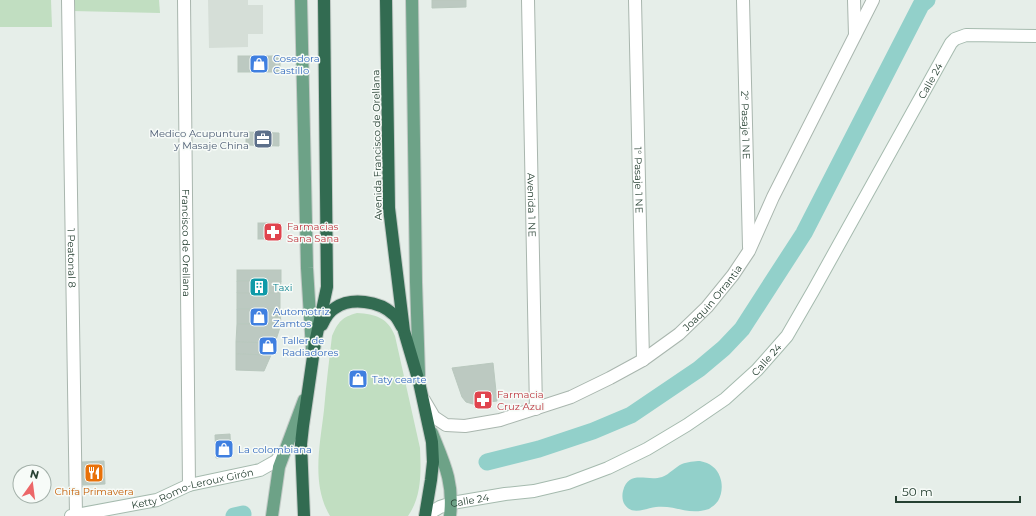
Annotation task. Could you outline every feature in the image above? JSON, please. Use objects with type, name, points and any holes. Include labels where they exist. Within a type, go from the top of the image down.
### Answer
[{"type":"highway","points":[[304,516],[301,444],[315,342],[327,287],[328,264],[324,0]]},
{"type":"highway","name":"Avenida Francisco de Orellana","points":[[386,0],[389,208],[404,331],[424,399],[432,442],[433,462],[425,516]]},
{"type":"highway","points":[[315,342],[326,315],[334,308],[342,304],[356,302],[366,302],[386,309],[394,315],[404,331]]},
{"type":"main road","points":[[301,0],[307,268],[312,361]]},
{"type":"main road","name":"Avenida Francisco de Orellana","points":[[412,0],[419,382]]},
{"type":"main road","points":[[272,516],[276,482],[284,452],[302,406],[309,382]]},
{"type":"main road","name":"Avenida Francisco de Orellana","points":[[429,426],[448,474],[452,503],[450,516]]},
{"type":"street","name":"1 Peatonal 8","points":[[68,0],[73,516]]},
{"type":"street","name":"Francisco de Orellana","points":[[184,0],[189,485]]},
{"type":"street","name":"Avenida 1 NE","points":[[528,0],[536,409]]},
{"type":"street","name":"1° Pasaje 1 NE","points":[[635,0],[643,360]]},
{"type":"street","name":"2° Pasaje 1 NE","points":[[743,0],[749,251]]},
{"type":"street","points":[[854,0],[855,36]]},
{"type":"street","name":"Joaquin Orrantia","points":[[424,399],[434,417],[441,422],[455,426],[477,425],[536,409],[571,397],[643,360],[678,334],[707,307],[733,275],[749,251],[773,197],[873,0]]},
{"type":"street","name":"Calle 24","points":[[425,516],[440,507],[452,503],[505,494],[534,491],[568,483],[608,468],[647,449],[687,424],[730,394],[757,370],[787,336],[951,42],[966,35],[1036,36]]},
{"type":"street","name":"Ketty Romo-Leroux Girón","points":[[73,516],[157,500],[189,485],[260,470],[276,461],[284,452]]},
{"type":"shaded area","points":[[208,0],[248,0],[248,5],[263,5],[263,34],[248,34],[248,47],[209,48]]},
{"type":"green space","points":[[0,0],[51,0],[52,27],[0,27]]},
{"type":"green space","points":[[71,0],[159,0],[160,13],[72,11]]},
{"type":"green space","points":[[357,313],[370,314],[385,321],[395,336],[420,448],[420,484],[413,508],[408,516],[330,516],[320,491],[318,464],[319,450],[332,336],[336,327],[344,318]]},
{"type":"water","points":[[700,461],[707,463],[715,469],[719,474],[722,483],[722,489],[718,501],[709,509],[702,511],[689,511],[670,507],[656,507],[636,511],[628,508],[624,503],[622,498],[623,491],[626,484],[630,480],[634,478],[662,477],[682,464]]},
{"type":"building","points":[[432,0],[466,0],[466,7],[432,8]]},
{"type":"building","name":"Cosedora Castillo","points":[[238,56],[280,56],[280,72],[238,72]]},
{"type":"building","name":"Medico Acupuntura y Masaje China","points":[[246,132],[279,133],[279,146],[246,145]]},
{"type":"building","points":[[258,223],[279,223],[279,239],[258,239]]},
{"type":"building","points":[[237,270],[281,270],[281,281],[237,281]]},
{"type":"building","name":"Taxi","points":[[237,281],[281,281],[280,293],[237,293]]},
{"type":"building","points":[[237,293],[280,293],[280,309],[237,309]]},
{"type":"building","name":"Automotriz Zamtos","points":[[237,309],[280,309],[281,324],[237,324]]},
{"type":"building","points":[[237,324],[281,324],[275,343],[236,342]]},
{"type":"building","points":[[236,342],[275,343],[271,355],[236,354]]},
{"type":"building","points":[[236,354],[271,355],[264,371],[236,370]]},
{"type":"building","points":[[493,363],[497,401],[473,404],[466,402],[462,397],[452,368]]},
{"type":"building","points":[[230,434],[231,457],[216,458],[215,435]]},
{"type":"building","name":"Chifa Primavera","points":[[104,461],[105,484],[83,485],[82,462]]},
{"type":"waterway","points":[[487,462],[539,449],[593,431],[631,415],[699,369],[724,348],[742,329],[804,233],[921,5],[927,0]]},
{"type":"waterway","points":[[234,516],[243,514]]},
{"type":"place","name":"Cosedora Castillo","points":[[259,64]]},
{"type":"place","name":"Medico Acupuntura y Masaje China","points":[[263,139]]},
{"type":"place","name":"Farmacias Sana Sana","points":[[273,232]]},
{"type":"place","name":"Taxi","points":[[259,287]]},
{"type":"place","name":"Automotriz Zamtos","points":[[259,317]]},
{"type":"place","name":"Taller de Radiadores","points":[[268,346]]},
{"type":"place","name":"Taty cearte","points":[[358,379]]},
{"type":"place","name":"Farmacia Cruz Azul","points":[[483,400]]},
{"type":"place","name":"La colombiana","points":[[224,449]]},
{"type":"place","name":"Chifa Primavera","points":[[94,473]]}]
